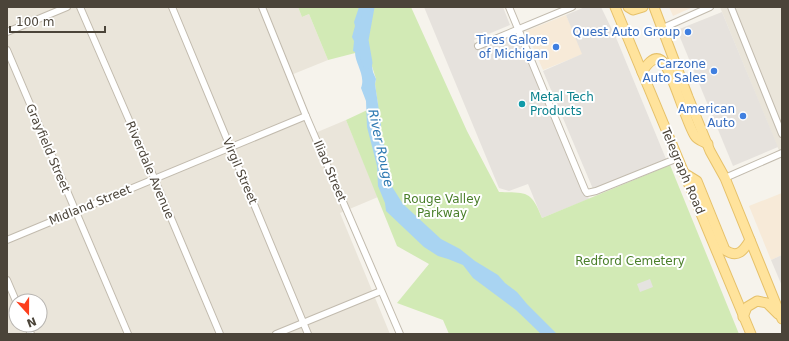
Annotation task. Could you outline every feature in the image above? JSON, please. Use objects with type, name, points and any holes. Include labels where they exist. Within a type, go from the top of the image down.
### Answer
[{"type":"main road","name":"Telegraph Road","points":[[615,7],[751,334]]},
{"type":"main road","points":[[628,7],[632,10],[643,7]]},
{"type":"main road","points":[[654,7],[686,92],[708,144],[725,178],[782,320]]},
{"type":"main road","points":[[642,72],[647,63],[651,61],[657,59],[663,62],[670,74],[695,137],[708,144]]},
{"type":"main road","points":[[684,173],[697,181],[725,250],[730,254],[737,254],[743,251],[750,240]]},
{"type":"main road","points":[[744,317],[747,307],[757,301],[762,301],[773,308],[782,320]]},
{"type":"street","points":[[7,32],[67,7]]},
{"type":"street","name":"Riverdale Avenue","points":[[80,7],[220,334]]},
{"type":"street","name":"Virgil Street","points":[[172,7],[308,334]]},
{"type":"street","name":"Iliad Street","points":[[262,7],[306,116],[400,334]]},
{"type":"street","points":[[509,7],[587,192],[591,193],[678,158]]},
{"type":"street","points":[[478,46],[572,7]]},
{"type":"street","points":[[663,28],[710,7]]},
{"type":"street","points":[[731,7],[782,134]]},
{"type":"street","name":"Grayfield Street","points":[[7,50],[128,334]]},
{"type":"street","name":"Midland Street","points":[[7,240],[306,116]]},
{"type":"street","points":[[725,178],[782,153]]},
{"type":"street","points":[[7,280],[13,293]]},
{"type":"street","points":[[276,334],[381,291]]},
{"type":"shaded area","points":[[7,7],[298,7],[302,17],[309,14],[328,60],[291,75],[315,133],[346,120],[378,197],[340,213],[390,334],[7,334]]},
{"type":"shaded area","name":"Metal Tech Products","points":[[424,7],[503,7],[510,25],[474,40],[476,47],[518,31],[589,199],[542,218],[528,184],[509,191],[499,188]]},
{"type":"shaded area","points":[[585,7],[601,7],[617,40],[666,159],[593,189],[543,71],[582,54],[566,15]]},
{"type":"shaded area","points":[[669,7],[693,7],[673,16]]},
{"type":"shaded area","points":[[720,7],[782,7],[782,158],[722,12]]},
{"type":"shaded area","points":[[722,12],[778,147],[733,166],[677,30]]},
{"type":"shaded area","points":[[566,15],[583,54],[543,70],[526,31]]},
{"type":"shaded area","points":[[782,193],[782,255],[771,260],[749,206]]},
{"type":"shaded area","points":[[782,255],[782,286],[771,260]]},
{"type":"shaded area","points":[[650,279],[653,287],[640,292],[637,284]]},
{"type":"green space","name":"Rouge Valley Parkway","points":[[298,7],[411,7],[467,131],[499,192],[522,193],[527,195],[535,202],[542,218],[670,165],[739,334],[449,334],[443,320],[397,303],[429,264],[397,246],[346,120],[378,105],[375,84],[376,79],[367,50],[328,60],[309,14],[302,17]]},
{"type":"water","points":[[359,7],[372,7],[371,16],[363,26],[362,44],[371,60],[376,79],[375,84],[381,133],[388,161],[391,185],[403,204],[441,239],[460,249],[475,261],[498,275],[505,283],[517,292],[557,334],[541,334],[516,310],[473,278],[463,265],[438,256],[424,247],[386,211],[385,203],[378,186],[377,166],[367,127],[366,101],[361,88],[361,74],[355,52],[353,51],[354,41],[352,37],[355,26],[354,22]]},
{"type":"waterway","name":"River Rouge","points":[[367,63],[363,40],[369,7]]},
{"type":"place","name":"Quest Auto Group","points":[[688,32]]},
{"type":"place","name":"Tires Galore of Michigan","points":[[556,47]]},
{"type":"place","name":"Carzone Auto Sales","points":[[714,71]]},
{"type":"place","name":"Metal Tech Products","points":[[522,104]]},
{"type":"place","name":"American Auto","points":[[743,116]]},
{"type":"park label","name":"Redford Cemetery","points":[[630,261]]}]
